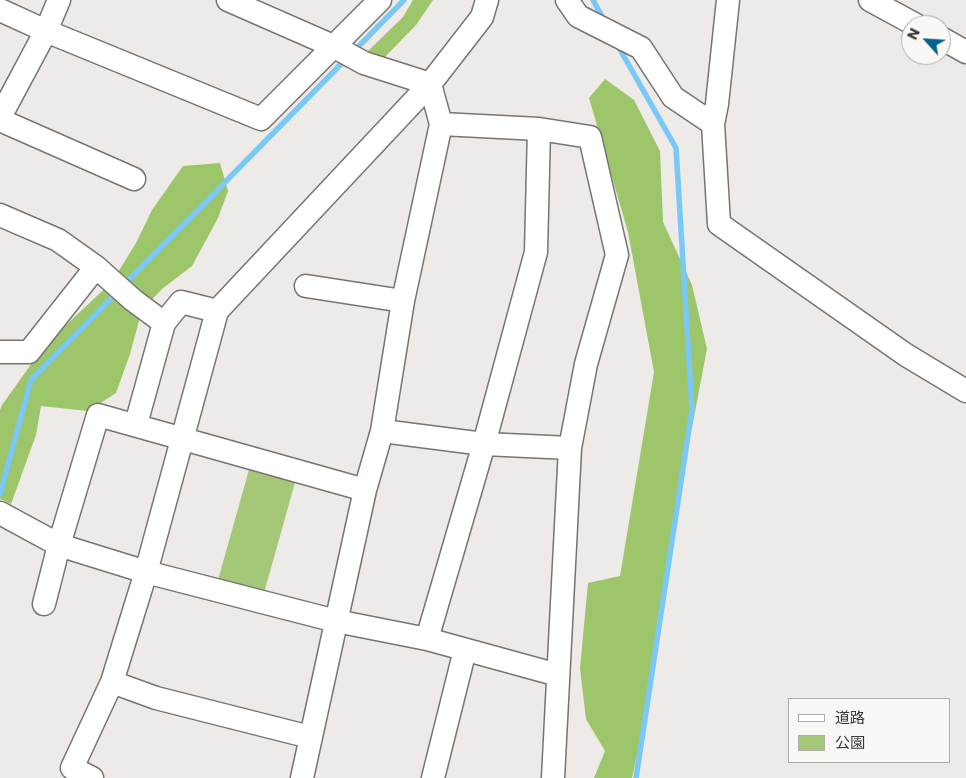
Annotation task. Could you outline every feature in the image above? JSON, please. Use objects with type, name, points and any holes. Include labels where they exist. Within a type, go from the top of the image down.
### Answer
[{"type":"street","points":[[59,0],[46,31],[0,118],[134,179]]},
{"type":"street","points":[[228,0],[364,63],[430,84]]},
{"type":"street","points":[[0,10],[46,31],[261,119],[337,49],[380,0]]},
{"type":"street","points":[[92,778],[70,773],[112,682],[146,572],[217,311],[430,84],[482,17],[487,0]]},
{"type":"street","points":[[728,0],[717,104],[713,124],[719,224],[906,355],[966,391]]},
{"type":"street","points":[[870,0],[901,17]]},
{"type":"street","points":[[573,8],[641,48],[673,97],[713,124]]},
{"type":"street","points":[[951,44],[966,52]]},
{"type":"street","points":[[302,778],[365,490],[382,431],[403,301],[441,124],[430,84]]},
{"type":"street","points":[[441,124],[539,129],[590,137],[617,255],[586,364],[570,448],[553,778]]},
{"type":"street","points":[[427,638],[484,444],[536,252],[539,129]]},
{"type":"street","points":[[0,215],[58,240],[96,267],[133,300],[164,323]]},
{"type":"street","points":[[0,352],[29,352],[96,267]]},
{"type":"street","points":[[306,286],[403,301]]},
{"type":"street","points":[[136,424],[164,323],[181,302],[217,311]]},
{"type":"street","points":[[44,604],[59,544],[98,414],[365,490]]},
{"type":"street","points":[[382,431],[484,444],[570,448]]},
{"type":"street","points":[[7,517],[59,544],[146,572],[336,621],[427,638],[558,675]]},
{"type":"street","points":[[433,778],[465,650]]},
{"type":"street","points":[[112,682],[156,698],[310,737]]},
{"type":"green space","points":[[413,0],[433,0],[416,25],[381,61],[367,52],[403,17]]},
{"type":"green space","points":[[605,79],[634,100],[660,151],[663,222],[692,285],[707,349],[673,527],[648,705],[632,778],[594,778],[605,751],[586,719],[580,668],[588,583],[620,576],[654,372],[628,232],[589,98]]},
{"type":"green space","points":[[220,163],[228,191],[218,218],[192,266],[162,289],[142,310],[130,354],[116,393],[88,411],[41,406],[36,435],[11,504],[0,499],[0,410],[2,405],[32,363],[68,323],[112,282],[136,243],[152,210],[183,166]]},
{"type":"green space","points":[[250,466],[296,479],[264,593],[218,580]]},
{"type":"waterway","points":[[353,52],[404,0]]},
{"type":"waterway","points":[[593,0],[605,22]]},
{"type":"waterway","points":[[618,46],[676,148],[692,409],[636,778]]},
{"type":"waterway","points":[[123,286],[346,59]]},
{"type":"waterway","points":[[0,494],[31,380],[117,292]]}]
